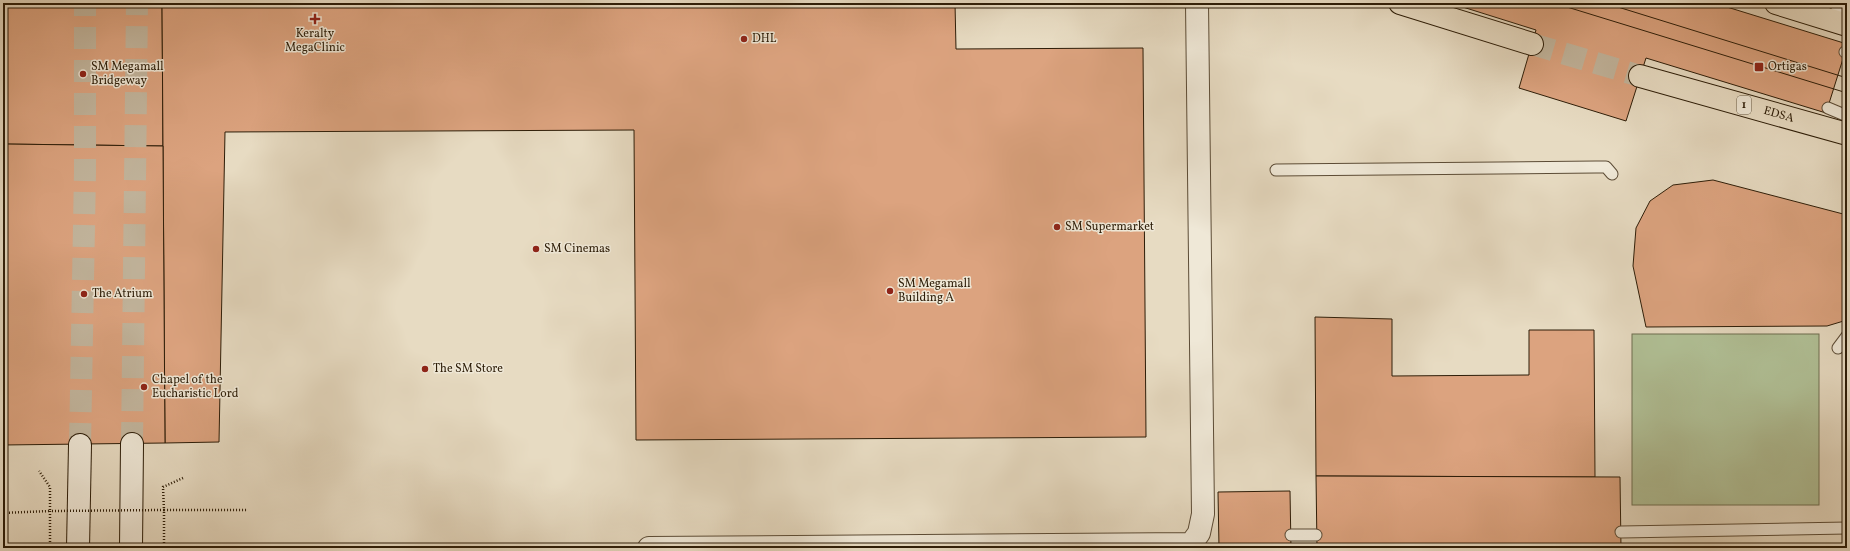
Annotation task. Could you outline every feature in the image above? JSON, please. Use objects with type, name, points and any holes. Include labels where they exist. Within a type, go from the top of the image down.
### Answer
[{"type":"highway","points":[[1400,3],[1532,44]]},
{"type":"highway","points":[[1776,3],[1840,16]]},
{"type":"highway","name":"EDSA","points":[[1640,76],[1847,134]]},
{"type":"street","points":[[649,548],[1010,547],[1190,544],[1199,533],[1203,514],[1197,3]]},
{"type":"street","points":[[131,548],[132,444]]},
{"type":"street","points":[[78,548],[80,445]]},
{"type":"lane","points":[[1828,108],[1847,116]]},
{"type":"lane","points":[[1276,170],[1606,167],[1612,174]]},
{"type":"lane","points":[[1838,348],[1847,336]]},
{"type":"lane","points":[[1621,532],[1847,528]]},
{"type":"lane","points":[[1291,536],[1316,535]]},
{"type":"path","points":[[39,471],[50,487],[50,548]]},
{"type":"path","points":[[164,548],[163,487],[183,478]]},
{"type":"path","points":[[3,514],[50,511],[246,510]]},
{"type":"green space","points":[[1632,334],[1819,334],[1819,505],[1632,505]]},
{"type":"building","name":"SM Megamall Bridgeway","points":[[3,3],[162,3],[163,146],[3,144]]},
{"type":"building","name":"SM Megamall Building A","points":[[162,3],[955,3],[956,49],[1143,48],[1146,437],[636,440],[634,130],[225,132],[219,442],[165,443]]},
{"type":"building","name":"Ortigas","points":[[1450,3],[1714,3],[1847,44],[1847,46],[1826,113],[1646,58],[1626,121],[1519,88],[1536,30]]},
{"type":"building","name":"The Atrium","points":[[3,144],[163,146],[165,443],[3,445]]},
{"type":"building","points":[[1713,180],[1847,215],[1847,320],[1827,326],[1646,327],[1633,266],[1636,228],[1650,201],[1673,185]]},
{"type":"building","points":[[1315,317],[1392,319],[1392,376],[1529,375],[1529,330],[1594,330],[1595,477],[1316,476]]},
{"type":"building","points":[[1316,476],[1620,477],[1621,548],[1317,548]]},
{"type":"building","points":[[1290,491],[1291,548],[1219,548],[1218,492]]},
{"type":"tunnel","points":[[80,445],[85,171],[85,3]]},
{"type":"tunnel","points":[[132,444],[137,3]]},
{"type":"tunnel","points":[[1532,44],[1640,76]]},
{"type":"tram line","points":[[1554,3],[1847,93]]},
{"type":"tram line","points":[[1605,3],[1847,78]]},
{"type":"place","name":"Keralty MegaClinic","points":[[315,19]]},
{"type":"place","name":"DHL","points":[[744,39]]},
{"type":"place","name":"Ortigas","points":[[1759,67]]},
{"type":"place","name":"SM Megamall Bridgeway","points":[[83,74]]},
{"type":"place","name":"SM Supermarket","points":[[1057,227]]},
{"type":"place","name":"SM Cinemas","points":[[536,249]]},
{"type":"place","name":"SM Megamall Building A","points":[[890,291]]},
{"type":"place","name":"The Atrium","points":[[84,294]]},
{"type":"place","name":"The SM Store","points":[[425,369]]},
{"type":"place","name":"Chapel of the Eucharistic Lord","points":[[144,387]]}]
